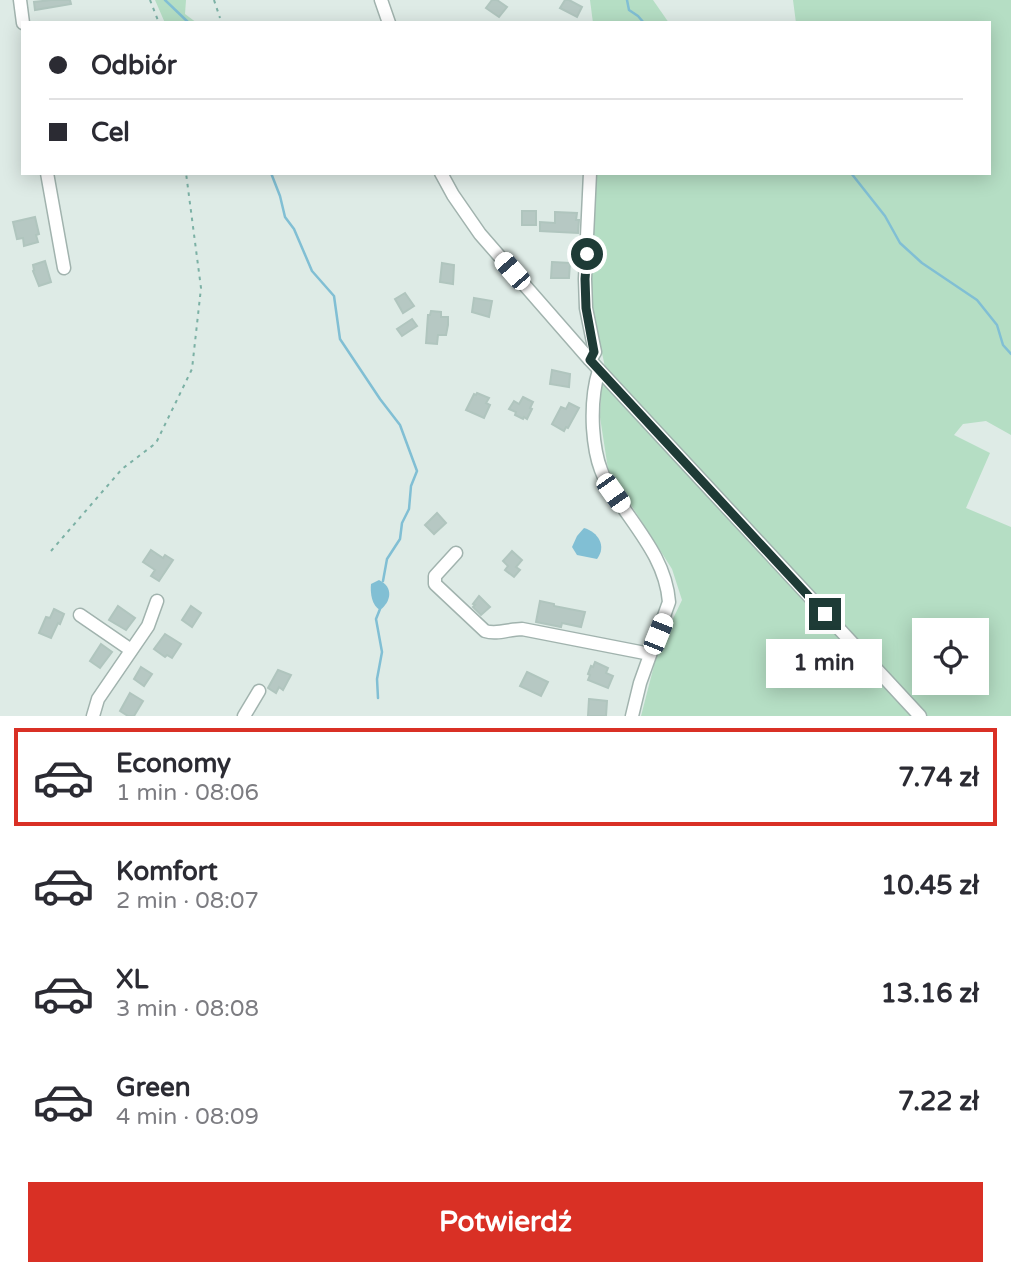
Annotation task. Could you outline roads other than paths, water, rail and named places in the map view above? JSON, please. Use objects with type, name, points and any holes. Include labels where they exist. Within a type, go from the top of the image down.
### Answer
[{"type":"street","points":[[20,0],[23,21]]},
{"type":"street","points":[[382,0],[388,21]]},
{"type":"street","points":[[47,175],[64,268]]},
{"type":"street","points":[[441,175],[480,234],[595,365],[920,716]]},
{"type":"street","points":[[590,175],[585,279],[586,308],[595,365],[592,418],[595,448],[601,472],[656,556],[665,575],[669,602],[640,683],[632,716]]},
{"type":"street","points":[[456,553],[435,576],[435,584],[485,631],[494,634],[509,629],[522,629],[650,654]]},
{"type":"street","points":[[93,716],[98,699],[148,626],[157,601]]},
{"type":"street","points":[[80,615],[131,650]]},
{"type":"street","points":[[244,716],[259,691]]},
{"type":"water","points":[[584,528],[600,540],[601,549],[597,559],[577,555],[572,547]]},
{"type":"water","points":[[379,580],[389,590],[387,603],[380,610],[373,602],[371,591],[371,584]]},
{"type":"waterway","points":[[165,0],[187,21]]},
{"type":"waterway","points":[[627,0],[629,10],[642,21]]},
{"type":"waterway","points":[[272,175],[285,217],[294,229],[312,271],[334,296],[340,339],[400,425],[417,471],[411,486],[409,509],[402,523],[400,539],[387,559],[383,581]]},
{"type":"waterway","points":[[853,175],[885,216],[900,243],[922,263],[977,300],[997,325],[1003,345],[1011,354]]},
{"type":"waterway","points":[[378,698],[377,679],[382,652],[376,619],[380,609]]}]
